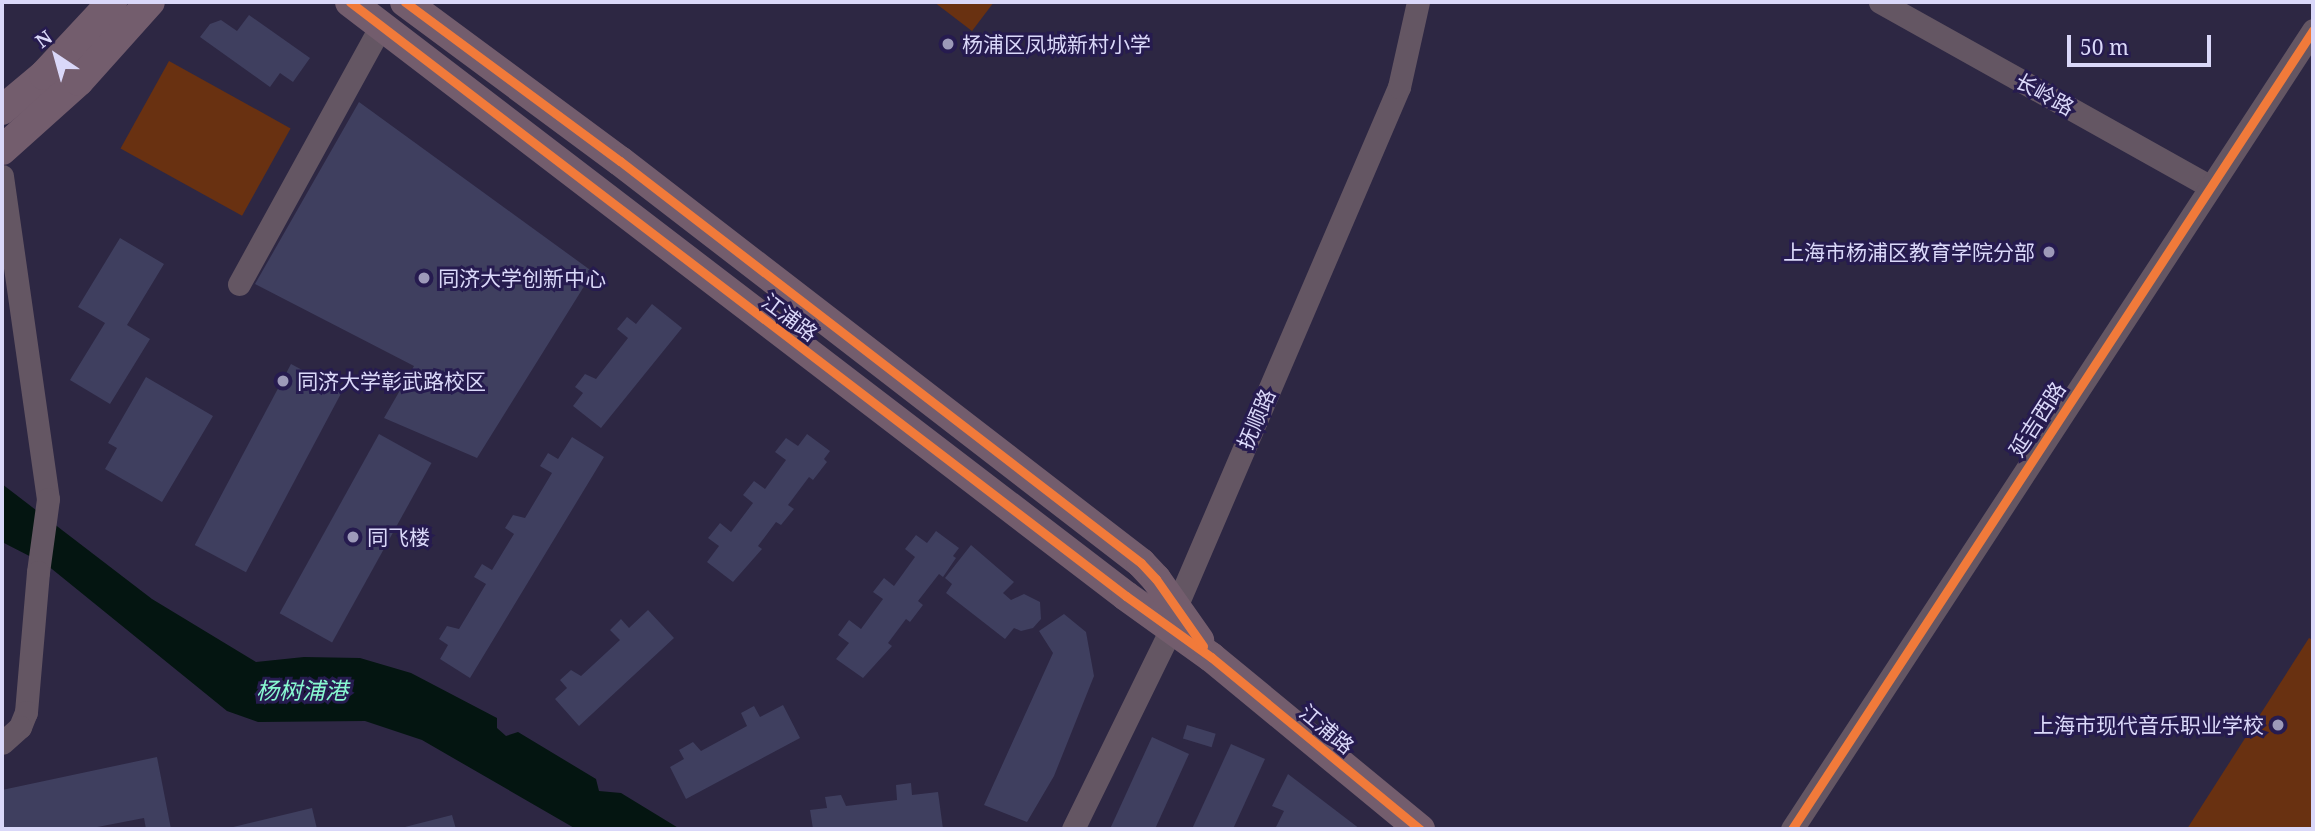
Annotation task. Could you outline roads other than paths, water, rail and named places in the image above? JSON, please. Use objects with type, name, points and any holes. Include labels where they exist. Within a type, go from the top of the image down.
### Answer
[{"type":"main road","points":[[2,110],[44,75],[112,2]]},
{"type":"main road","points":[[2,150],[79,81],[150,2]]},
{"type":"main road","name":"江浦路","points":[[350,2],[1173,618],[1211,657],[1420,829]]},
{"type":"main road","name":"江浦路","points":[[405,2],[620,161],[1141,563],[1173,618]]},
{"type":"street","name":"抚顺路","points":[[1073,829],[1173,618],[1399,87],[1418,2]]},
{"type":"street","name":"长岭路","points":[[1880,2],[2209,186]]},
{"type":"street","points":[[239,284],[381,26]]},
{"type":"street","name":"延吉西路","points":[[1792,829],[2313,30]]},
{"type":"street","points":[[2,176],[48,499],[38,572],[26,712],[20,727],[2,743]]},
{"type":"water","name":"杨树浦港","points":[[2,484],[152,599],[256,662],[304,657],[360,658],[411,673],[497,718],[497,728],[506,736],[518,732],[596,779],[599,791],[621,793],[680,829],[576,829],[422,740],[365,721],[258,722],[227,711],[47,565],[2,542]]},
{"type":"place","name":"杨浦区凤城新村小学","points":[[948,44]]},
{"type":"place","name":"上海市杨浦区教育学院分部","points":[[2049,252]]},
{"type":"place","name":"同济大学创新中心","points":[[424,278]]},
{"type":"place","name":"同济大学彰武路校区","points":[[283,381]]},
{"type":"place","name":"同飞楼","points":[[353,537]]},
{"type":"place","name":"上海市现代音乐职业学校","points":[[2278,725]]}]
